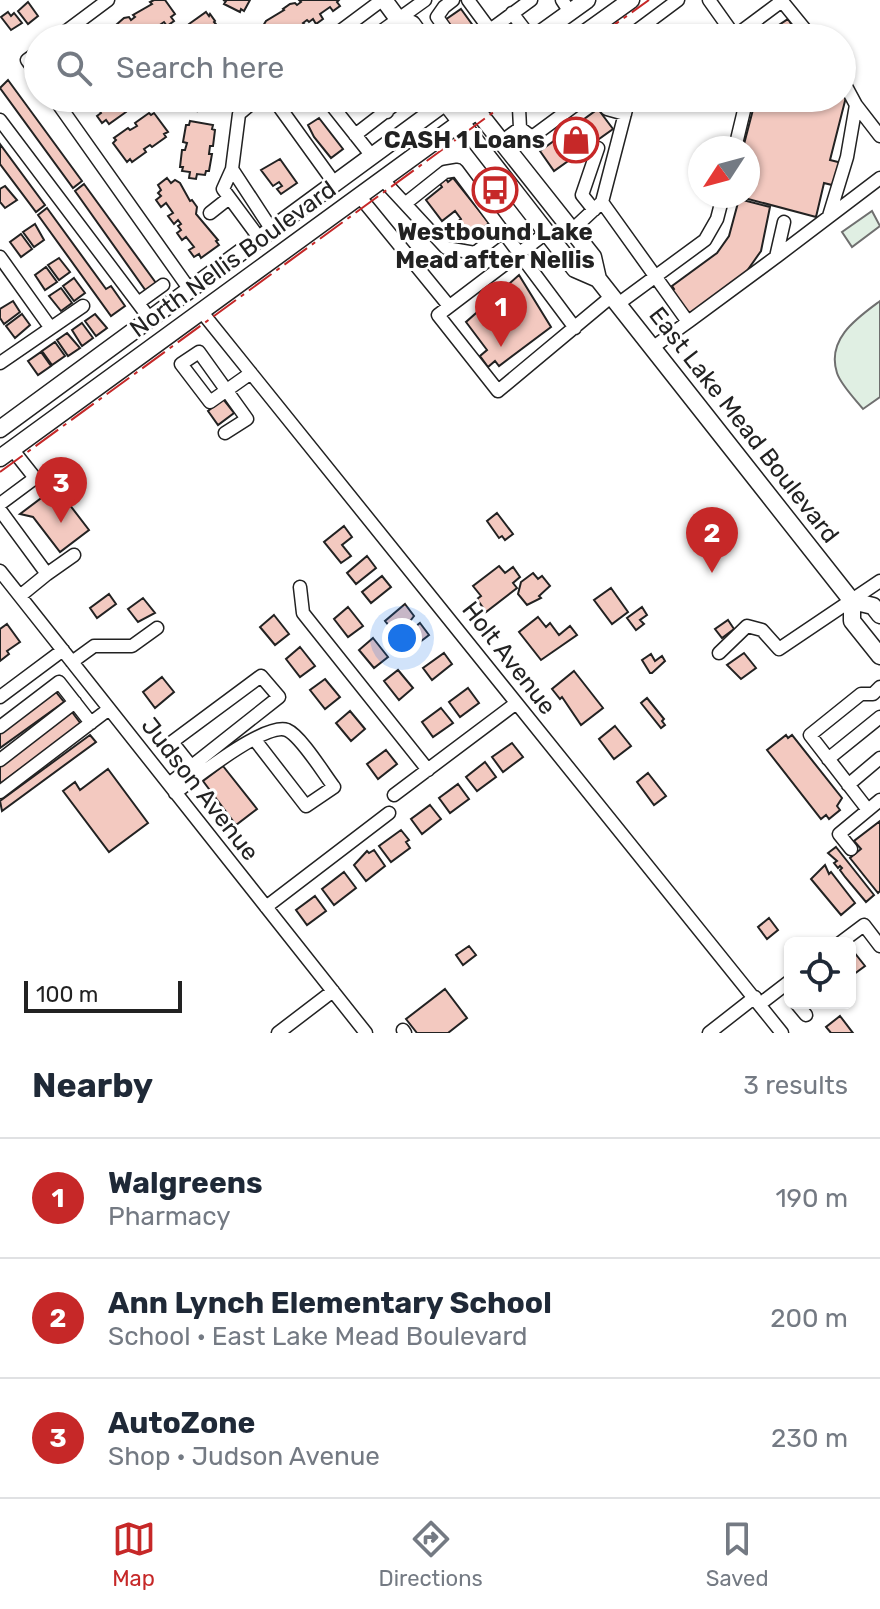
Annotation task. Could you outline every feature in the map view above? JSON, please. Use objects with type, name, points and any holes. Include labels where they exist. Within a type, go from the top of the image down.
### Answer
[{"type":"main road","points":[[383,0],[398,19],[412,24]]},
{"type":"main road","points":[[547,24],[566,6],[587,0]]},
{"type":"main road","points":[[597,24],[631,0]]},
{"type":"main road","points":[[398,19],[399,24]]},
{"type":"main road","name":"North Nellis Boulevard","points":[[0,429],[431,112]]},
{"type":"main road","name":"East Lake Mead Boulevard","points":[[453,112],[575,269],[598,279]]},
{"type":"main road","name":"North Nellis Boulevard","points":[[6,454],[460,124],[468,112]]},
{"type":"main road","name":"East Lake Mead Boulevard","points":[[477,112],[593,257],[598,279],[852,601],[873,606],[880,615]]},
{"type":"main road","name":"East Lake Mead Boulevard","points":[[852,601],[852,621],[880,656]]},
{"type":"street","points":[[76,24],[108,0]]},
{"type":"street","points":[[350,24],[383,0]]},
{"type":"street","points":[[391,24],[425,0]]},
{"type":"street","points":[[442,24],[437,17],[453,0]]},
{"type":"street","points":[[468,0],[484,24]]},
{"type":"street","points":[[502,24],[531,0]]},
{"type":"street","points":[[646,24],[678,0]]},
{"type":"street","points":[[709,0],[726,24]]},
{"type":"street","points":[[752,24],[782,1],[801,24]]},
{"type":"street","points":[[512,13],[521,24]]},
{"type":"street","points":[[856,105],[880,136]]},
{"type":"street","points":[[64,112],[190,290]]},
{"type":"street","points":[[241,112],[232,169],[223,189],[266,234]]},
{"type":"street","points":[[283,112],[335,184]]},
{"type":"street","points":[[337,112],[372,156]]},
{"type":"street","points":[[355,135],[387,112]]},
{"type":"street","points":[[409,112],[416,124]]},
{"type":"street","points":[[517,112],[520,128],[532,137],[566,112]]},
{"type":"street","points":[[571,231],[598,206],[625,114],[618,112]]},
{"type":"street","points":[[738,136],[744,112]]},
{"type":"street","points":[[829,216],[847,157],[855,112]]},
{"type":"street","points":[[0,120],[150,319]]},
{"type":"street","points":[[501,142],[520,128]]},
{"type":"street","points":[[598,148],[582,195],[598,206],[688,322]]},
{"type":"street","points":[[232,169],[266,234]]},
{"type":"street","points":[[406,203],[445,172],[457,170],[575,328]]},
{"type":"street","points":[[652,348],[880,178]]},
{"type":"street","points":[[383,180],[446,248],[475,253],[502,232]]},
{"type":"street","points":[[360,197],[449,306]]},
{"type":"street","points":[[210,213],[229,198]]},
{"type":"street","points":[[546,233],[438,315],[498,391],[575,328],[705,240],[720,208]]},
{"type":"street","points":[[776,257],[784,222]]},
{"type":"street","points":[[0,257],[50,327]]},
{"type":"street","points":[[138,303],[163,285]]},
{"type":"street","points":[[0,363],[83,306]]},
{"type":"street","name":"Holt Avenue","points":[[201,311],[782,1033]]},
{"type":"street","points":[[225,433],[247,419],[227,390],[251,373]]},
{"type":"street","points":[[6,454],[35,478],[0,507],[47,574]]},
{"type":"street","points":[[20,596],[74,555]]},
{"type":"street","name":"Judson Avenue","points":[[1,574],[366,1033]]},
{"type":"street","points":[[719,653],[747,626],[762,630],[779,649],[880,581]]},
{"type":"street","points":[[300,587],[303,613],[428,770]]},
{"type":"street","points":[[72,662],[94,646],[132,646],[157,628]]},
{"type":"street","points":[[0,697],[63,650]]},
{"type":"street","points":[[172,788],[191,766],[279,697],[261,676],[172,742],[191,766]]},
{"type":"street","points":[[0,727],[59,682],[91,723]]},
{"type":"street","points":[[868,810],[810,735],[861,694],[878,695]]},
{"type":"street","points":[[0,760],[75,702]]},
{"type":"street","points":[[394,795],[515,704]]},
{"type":"street","points":[[0,792],[109,709]]},
{"type":"street","points":[[828,759],[880,717]]},
{"type":"street","points":[[172,788],[271,730],[286,730],[297,739],[334,787],[306,806],[255,740]]},
{"type":"street","points":[[848,785],[880,758]]},
{"type":"street","points":[[851,849],[839,834],[880,800]]},
{"type":"street","points":[[266,907],[389,813]]},
{"type":"street","points":[[848,937],[864,925],[880,946]]},
{"type":"street","points":[[709,1033],[758,1001],[784,989]]},
{"type":"street","points":[[278,1033],[333,991]]},
{"type":"street","points":[[801,1009],[806,1015]]},
{"type":"green space","points":[[872,211],[880,226],[852,247],[842,232]]},
{"type":"green space","points":[[880,301],[880,397],[863,409],[839,378],[836,350],[846,331]]},
{"type":"building","points":[[165,0],[175,14],[171,17],[174,21],[170,24],[117,24],[124,18],[131,20],[135,17],[133,15],[152,4],[150,2]]},
{"type":"building","points":[[223,0],[250,0],[244,11],[241,9],[240,12],[224,4],[226,1]]},
{"type":"building","points":[[299,0],[339,0],[340,6],[333,11],[330,7],[320,14],[323,19],[316,24],[313,19],[304,24],[264,24],[290,4],[301,2]]},
{"type":"building","points":[[28,2],[38,16],[28,24],[18,11]]},
{"type":"building","points":[[461,9],[472,24],[448,24],[445,20]]},
{"type":"building","points":[[8,12],[11,16],[14,13],[22,23],[11,30],[1,17]]},
{"type":"building","points":[[206,12],[216,24],[189,24]]},
{"type":"building","points":[[8,80],[24,102],[24,112],[31,112],[82,181],[73,188],[0,88]]},
{"type":"building","points":[[126,112],[109,124],[106,120],[102,123],[97,116],[101,113]]},
{"type":"building","name":"CASH 1 Loans","points":[[594,112],[600,112],[613,129],[554,171],[540,151]]},
{"type":"building","points":[[752,112],[842,112],[830,160],[842,163],[832,185],[824,183],[816,217],[760,202],[760,136],[746,136]]},
{"type":"building","points":[[154,113],[168,132],[164,134],[166,137],[144,149],[146,152],[132,162],[130,159],[127,162],[113,143],[114,138],[137,126],[135,123]]},
{"type":"building","points":[[319,118],[343,149],[331,158],[308,125]]},
{"type":"building","points":[[190,121],[213,125],[212,129],[215,130],[213,146],[210,146],[209,171],[205,175],[197,174],[196,179],[189,178],[190,172],[182,171],[183,167],[180,167],[182,150],[185,150],[187,143],[183,142],[186,125]]},
{"type":"building","points":[[0,144],[45,205],[36,212],[0,164]]},
{"type":"building","points":[[280,159],[297,183],[281,194],[277,189],[282,186],[279,182],[273,186],[261,170]]},
{"type":"building","points":[[167,178],[171,183],[175,180],[180,183],[197,207],[196,214],[218,240],[219,245],[201,258],[199,254],[194,257],[189,250],[194,247],[186,237],[182,240],[177,233],[181,230],[178,226],[181,224],[178,220],[174,224],[168,216],[173,213],[166,203],[161,207],[156,200],[161,196],[158,185]]},
{"type":"building","points":[[453,178],[489,223],[465,242],[452,226],[461,219],[455,211],[442,221],[426,200],[442,187],[440,184],[446,179],[448,182]]},
{"type":"building","points":[[84,184],[156,283],[146,291],[75,191]]},
{"type":"building","points":[[5,186],[17,200],[5,208],[0,202],[0,189]]},
{"type":"building","points":[[760,204],[770,207],[761,251],[742,278],[688,316],[670,292],[674,289],[672,286],[717,253],[729,236],[737,208],[760,208]]},
{"type":"building","points":[[47,208],[106,289],[111,286],[125,306],[111,316],[38,215]]},
{"type":"building","points":[[35,224],[44,240],[34,247],[23,232]]},
{"type":"building","points":[[21,234],[32,249],[21,257],[10,242]]},
{"type":"building","points":[[59,258],[70,272],[59,280],[48,265]]},
{"type":"building","points":[[46,267],[57,282],[45,290],[35,275]]},
{"type":"building","points":[[519,275],[551,327],[499,366],[495,361],[488,367],[480,356],[487,350],[466,322]]},
{"type":"building","points":[[74,278],[85,293],[74,301],[63,286]]},
{"type":"building","points":[[61,288],[72,303],[61,311],[49,296]]},
{"type":"building","points":[[13,301],[20,312],[4,324],[0,309]]},
{"type":"building","points":[[22,314],[30,325],[15,338],[6,326]]},
{"type":"building","points":[[95,314],[107,328],[96,336],[85,321]]},
{"type":"building","points":[[82,323],[93,338],[82,346],[72,330]]},
{"type":"building","points":[[67,333],[80,348],[68,356],[57,340]]},
{"type":"building","points":[[55,342],[65,356],[52,365],[42,351]]},
{"type":"building","points":[[41,352],[51,366],[38,375],[28,361]]},
{"type":"building","points":[[223,399],[234,413],[218,425],[208,411]]},
{"type":"building","points":[[56,487],[89,530],[60,552],[33,517],[20,514]]},
{"type":"building","points":[[497,513],[513,534],[505,540],[502,536],[499,538],[487,521]]},
{"type":"building","points":[[344,526],[352,537],[342,545],[351,556],[341,563],[324,542]]},
{"type":"building","points":[[367,556],[376,568],[356,584],[347,573]]},
{"type":"building","points":[[499,566],[505,573],[513,567],[520,577],[513,583],[517,588],[486,612],[477,599],[481,596],[473,586]]},
{"type":"building","points":[[533,573],[538,579],[542,576],[550,586],[539,596],[541,598],[527,605],[518,594],[521,582]]},
{"type":"building","points":[[382,576],[391,587],[371,603],[362,592]]},
{"type":"building","points":[[611,588],[628,612],[612,624],[594,600]]},
{"type":"building","points":[[109,594],[116,604],[97,618],[90,608]]},
{"type":"building","points":[[143,598],[155,613],[138,622],[128,609]]},
{"type":"building","points":[[405,604],[414,616],[407,625],[405,623],[394,632],[385,621]]},
{"type":"building","points":[[348,607],[363,626],[348,637],[334,619]]},
{"type":"building","points":[[642,607],[647,615],[640,620],[644,624],[636,630],[627,618]]},
{"type":"building","points":[[274,615],[289,634],[275,645],[260,627]]},
{"type":"building","points":[[538,617],[546,627],[550,623],[559,635],[570,626],[577,635],[541,660],[519,632]]},
{"type":"building","points":[[728,620],[734,629],[722,638],[715,629]]},
{"type":"building","points":[[420,623],[429,635],[409,651],[400,639]]},
{"type":"building","points":[[7,624],[20,642],[7,651],[9,654],[0,661],[0,629]]},
{"type":"building","points":[[373,638],[388,657],[374,668],[359,650]]},
{"type":"building","points":[[300,647],[315,666],[300,677],[286,659]]},
{"type":"building","points":[[444,653],[452,664],[432,680],[423,668]]},
{"type":"building","points":[[744,653],[756,668],[741,679],[727,665]]},
{"type":"building","points":[[651,654],[655,661],[662,656],[665,661],[650,673],[642,660]]},
{"type":"building","points":[[398,670],[413,688],[399,700],[384,681]]},
{"type":"building","points":[[574,671],[603,708],[581,725],[562,697],[560,699],[552,689]]},
{"type":"building","points":[[162,677],[174,692],[155,708],[143,692]]},
{"type":"building","points":[[325,679],[340,697],[325,709],[310,690]]},
{"type":"building","points":[[468,688],[479,703],[460,717],[449,702]]},
{"type":"building","points":[[56,692],[64,702],[0,748],[0,733]]},
{"type":"building","points":[[647,698],[664,719],[665,725],[661,728],[641,703]]},
{"type":"building","points":[[441,708],[453,723],[433,737],[422,722]]},
{"type":"building","points":[[350,711],[365,729],[351,741],[336,723]]},
{"type":"building","points":[[72,712],[81,724],[0,784],[0,766]]},
{"type":"building","points":[[615,726],[631,746],[614,759],[599,739]]},
{"type":"building","points":[[90,735],[96,742],[2,811],[0,801]]},
{"type":"building","points":[[786,735],[788,738],[792,735],[842,798],[837,806],[840,810],[829,819],[826,815],[821,819],[767,750]]},
{"type":"building","points":[[512,743],[523,757],[503,772],[492,757]]},
{"type":"building","points":[[386,750],[397,764],[378,779],[367,764]]},
{"type":"building","points":[[485,762],[496,777],[477,791],[466,777]]},
{"type":"building","points":[[223,766],[257,809],[236,825],[203,781]]},
{"type":"building","points":[[108,769],[148,823],[109,852],[63,791],[75,782],[80,790]]},
{"type":"building","points":[[648,773],[666,796],[654,805],[637,782]]},
{"type":"building","points":[[458,784],[469,799],[450,813],[439,798]]},
{"type":"building","points":[[430,805],[441,819],[422,834],[411,819]]},
{"type":"building","points":[[880,821],[878,893],[850,858],[861,849],[854,841]]},
{"type":"building","points":[[401,830],[409,840],[406,842],[410,848],[391,862],[379,846]]},
{"type":"building","points":[[836,847],[874,895],[866,902],[828,853]]},
{"type":"building","points":[[374,850],[385,866],[366,881],[354,865],[367,851]]},
{"type":"building","points":[[825,865],[829,874],[831,872],[855,903],[841,915],[811,879]]},
{"type":"building","points":[[344,872],[356,888],[334,905],[322,889]]},
{"type":"building","points":[[315,896],[326,911],[307,925],[296,910]]},
{"type":"building","points":[[769,918],[778,930],[767,939],[758,927]]},
{"type":"building","points":[[469,946],[476,955],[463,965],[456,955]]},
{"type":"building","points":[[856,955],[865,966],[856,973]]},
{"type":"building","points":[[445,989],[467,1018],[448,1033],[417,1033],[406,1019]]},
{"type":"building","points":[[840,1016],[853,1033],[831,1033],[826,1027]]},
{"type":"power","points":[[616,24],[649,0]]},
{"type":"power","points":[[0,472],[494,112]]},
{"type":"place","name":"CASH 1 Loans","points":[[576,140]]},
{"type":"place","name":"Westbound Lake Mead after Nellis","points":[[495,190]]},
{"type":"place","name":"Walgreens","points":[[501,347]]},
{"type":"place","name":"AutoZone","points":[[61,523]]},
{"type":"place","name":"Ann Lynch Elementary School","points":[[712,573]]}]
